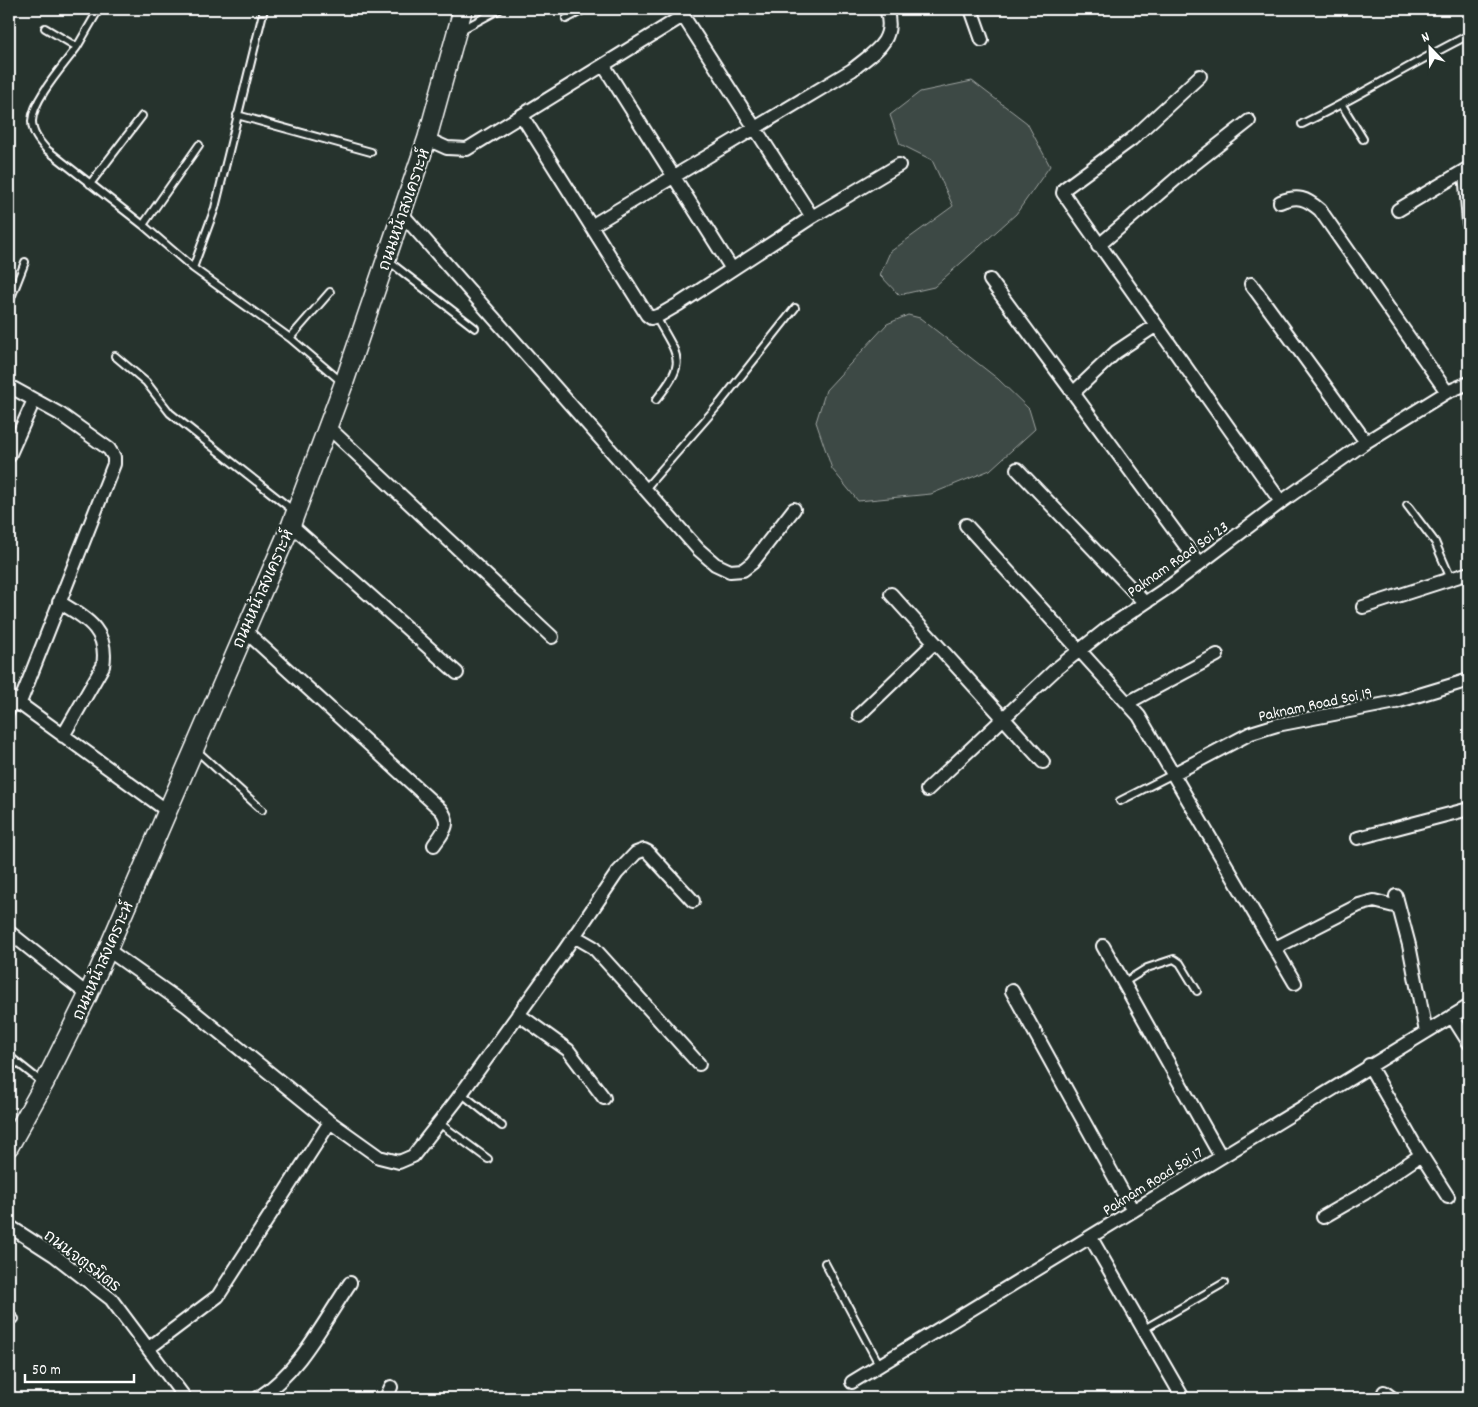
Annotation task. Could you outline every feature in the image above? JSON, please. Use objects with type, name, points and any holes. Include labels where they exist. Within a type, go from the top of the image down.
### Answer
[{"type":"main road","name":"ถนนหน้าสงเคราะห์","points":[[9,1147],[44,1084],[88,995],[293,518],[344,383],[402,214],[427,139],[463,9]]},
{"type":"street","points":[[591,226],[852,70],[878,49],[888,36],[891,22],[886,9]]},
{"type":"street","points":[[971,9],[982,40]]},
{"type":"street","points":[[427,139],[447,148],[467,149],[678,19],[685,19],[756,126],[812,217]]},
{"type":"street","points":[[604,66],[732,269]]},
{"type":"street","points":[[1200,76],[1132,139],[1064,189],[1064,198],[1281,502]]},
{"type":"street","points":[[522,116],[646,315],[656,317],[812,217],[899,165]]},
{"type":"street","points":[[1098,246],[1184,172],[1249,121]]},
{"type":"street","points":[[1398,210],[1467,170],[1469,223]]},
{"type":"street","points":[[1280,202],[1297,196],[1307,199],[1320,210],[1447,392]]},
{"type":"street","points":[[402,214],[644,490],[707,558],[730,571],[743,570],[752,564],[794,509]]},
{"type":"street","points":[[990,280],[1200,564]]},
{"type":"street","points":[[1251,284],[1366,442]]},
{"type":"street","points":[[1073,393],[1116,352],[1155,326]]},
{"type":"street","name":"Paknam Road Soi 23","points":[[927,790],[1081,649],[1366,442],[1447,392],[1469,383]]},
{"type":"street","points":[[9,386],[60,414],[109,449],[114,458],[114,464],[59,602],[14,701],[166,810]]},
{"type":"street","points":[[9,456],[34,400]]},
{"type":"street","points":[[328,427],[552,638]]},
{"type":"street","points":[[1017,470],[1144,602]]},
{"type":"street","points":[[293,518],[457,673]]},
{"type":"street","points":[[966,525],[1129,702],[1147,727],[1295,983]]},
{"type":"street","points":[[1363,607],[1469,573]]},
{"type":"street","points":[[891,594],[1042,762]]},
{"type":"street","points":[[59,602],[84,617],[98,631],[105,654],[102,666],[63,736]]},
{"type":"street","points":[[244,630],[442,810],[447,817],[448,824],[434,845]]},
{"type":"street","points":[[859,715],[934,643]]},
{"type":"street","points":[[1129,702],[1217,655]]},
{"type":"street","name":"Paknam Road Soi 19","points":[[1174,773],[1251,733],[1277,725],[1396,702],[1469,680]]},
{"type":"street","points":[[1358,838],[1469,809]]},
{"type":"street","points":[[108,950],[187,1006],[330,1122],[379,1157],[394,1162],[403,1161],[413,1156],[439,1123],[631,856],[640,851],[648,852],[693,901]]},
{"type":"street","points":[[1275,948],[1359,905],[1374,901],[1397,902],[1409,945],[1426,1032]]},
{"type":"street","points":[[9,932],[88,995]]},
{"type":"street","points":[[574,936],[593,947],[699,1064]]},
{"type":"street","points":[[1103,946],[1221,1157]]},
{"type":"street","points":[[1012,991],[1133,1211]]},
{"type":"street","name":"Paknam Road Soi 17","points":[[852,1382],[1091,1238],[1369,1065],[1469,1006]]},
{"type":"street","points":[[518,1014],[568,1050],[604,1098]]},
{"type":"street","points":[[1452,1016],[1469,1043]]},
{"type":"street","points":[[1369,1065],[1421,1155],[1448,1197]]},
{"type":"street","points":[[149,1348],[218,1296],[330,1122]]},
{"type":"street","points":[[1323,1217],[1365,1193],[1421,1155]]},
{"type":"street","name":"ถนนจตุรมิตร","points":[[9,1226],[54,1255],[111,1298],[186,1398]]},
{"type":"street","points":[[1091,1238],[1183,1398]]},
{"type":"street","points":[[258,1398],[278,1384],[301,1356],[350,1283]]},
{"type":"lane","points":[[99,9],[77,47],[36,105],[32,122],[35,136],[46,149],[143,225],[193,268],[290,338],[344,383]]},
{"type":"lane","points":[[193,268],[215,208],[264,9]]},
{"type":"lane","points":[[458,32],[500,9]]},
{"type":"lane","points":[[566,19],[585,9]]},
{"type":"lane","points":[[45,28],[77,47]]},
{"type":"lane","points":[[1302,124],[1342,105],[1439,50],[1469,36]]},
{"type":"lane","points":[[1342,105],[1363,139]]},
{"type":"lane","points":[[237,115],[371,152]]},
{"type":"lane","points":[[90,184],[142,116]]},
{"type":"lane","points":[[143,225],[199,145]]},
{"type":"lane","points":[[386,259],[474,328]]},
{"type":"lane","points":[[9,303],[26,262]]},
{"type":"lane","points":[[290,338],[330,292]]},
{"type":"lane","points":[[644,490],[720,402],[794,308]]},
{"type":"lane","points":[[656,317],[675,351],[678,368],[674,377],[656,400]]},
{"type":"lane","points":[[115,356],[146,382],[170,413],[293,518]]},
{"type":"lane","points":[[1407,505],[1435,542],[1451,579]]},
{"type":"lane","points":[[9,716],[14,701]]},
{"type":"lane","points":[[193,747],[262,810]]},
{"type":"lane","points":[[1120,800],[1174,773]]},
{"type":"lane","points":[[1123,983],[1147,968],[1174,959],[1180,963],[1197,991]]},
{"type":"lane","points":[[9,1056],[44,1084]]},
{"type":"lane","points":[[461,1092],[502,1126]]},
{"type":"lane","points":[[439,1123],[488,1159]]},
{"type":"lane","points":[[825,1263],[880,1366]]},
{"type":"lane","points":[[1144,1329],[1224,1283]]},
{"type":"lane","points":[[9,1313],[15,1318]]},
{"type":"shaded area","points":[[972,81],[1027,123],[1050,166],[1016,214],[934,287],[899,295],[880,275],[890,252],[953,206],[932,160],[900,144],[890,115],[920,92]]},
{"type":"shaded area","points":[[908,315],[920,318],[998,379],[1029,409],[1035,429],[990,470],[931,494],[858,501],[832,469],[816,422],[826,390],[887,324]]}]
